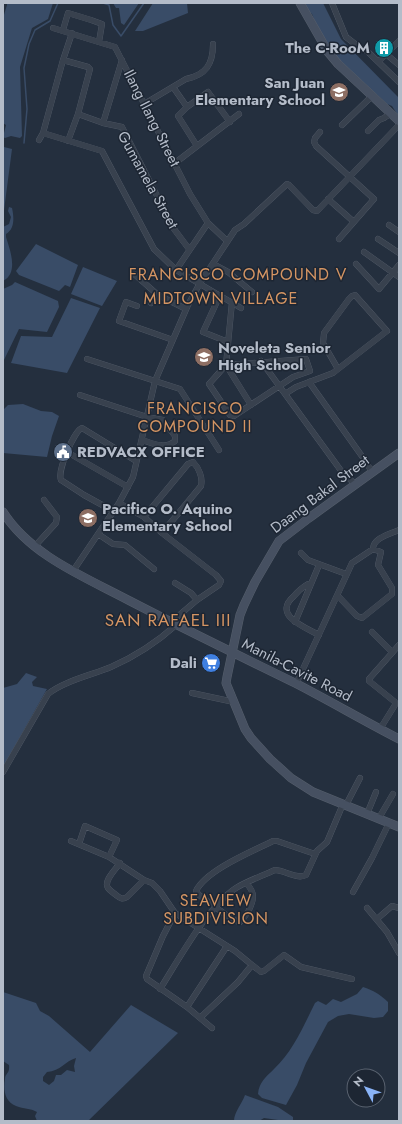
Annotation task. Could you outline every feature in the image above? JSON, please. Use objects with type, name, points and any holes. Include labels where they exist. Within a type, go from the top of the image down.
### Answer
[{"type":"street","points":[[300,3],[328,52],[338,64],[399,121]]},
{"type":"street","points":[[332,3],[346,37],[379,61],[399,82]]},
{"type":"street","points":[[63,30],[68,13],[91,20],[102,24],[98,42]]},
{"type":"street","name":"Ilang Ilang Street","points":[[53,28],[115,47],[190,194],[208,223],[228,241]]},
{"type":"street","points":[[39,140],[43,133],[72,33]]},
{"type":"street","points":[[379,61],[399,41]]},
{"type":"street","points":[[144,104],[186,79],[202,73],[210,64],[213,54],[213,44]]},
{"type":"street","points":[[386,54],[399,65]]},
{"type":"street","points":[[63,60],[88,67],[90,69],[78,114],[68,141]]},
{"type":"street","points":[[103,123],[122,60]]},
{"type":"street","points":[[173,87],[187,107]]},
{"type":"street","points":[[197,146],[178,116],[187,107],[208,92],[230,122]]},
{"type":"street","points":[[342,125],[372,96]]},
{"type":"street","points":[[368,131],[378,120],[391,113]]},
{"type":"street","name":"Gumamela Street","points":[[78,114],[103,123],[122,127],[174,229],[189,249]]},
{"type":"street","points":[[175,163],[239,114]]},
{"type":"street","points":[[73,571],[119,503],[133,478],[156,381],[186,309],[200,283],[235,230],[244,224],[287,184],[313,210],[316,211],[399,125]]},
{"type":"street","points":[[320,132],[315,138],[314,142],[316,146],[374,199],[339,239]]},
{"type":"street","points":[[43,133],[102,151],[154,249],[176,270],[241,308]]},
{"type":"street","points":[[328,199],[354,222]]},
{"type":"street","points":[[176,270],[208,223]]},
{"type":"street","points":[[389,226],[399,232]]},
{"type":"street","points":[[378,239],[399,253]]},
{"type":"street","points":[[364,252],[399,277]]},
{"type":"street","points":[[213,264],[228,272],[252,292]]},
{"type":"street","points":[[356,264],[379,289],[399,265]]},
{"type":"street","points":[[133,273],[158,295],[186,309]]},
{"type":"street","points":[[151,303],[158,295]]},
{"type":"street","points":[[220,295],[202,332],[228,342]]},
{"type":"street","points":[[285,394],[296,387],[333,373],[387,331],[356,295],[349,299],[324,333],[323,344],[338,369]]},
{"type":"street","points":[[137,306],[126,302],[119,321],[173,340]]},
{"type":"street","points":[[226,365],[261,361],[306,359],[310,371],[293,377],[232,416],[209,384],[226,365],[232,302]]},
{"type":"street","points":[[87,359],[180,389],[219,450]]},
{"type":"street","points":[[261,361],[342,472],[356,484]]},
{"type":"street","points":[[226,365],[251,405]]},
{"type":"street","points":[[309,382],[372,472]]},
{"type":"street","points":[[80,395],[163,420],[175,436],[175,442],[171,445],[164,446],[142,440]]},
{"type":"street","points":[[113,511],[61,480],[59,477],[60,470],[67,452],[78,430],[82,428],[136,461]]},
{"type":"street","points":[[67,452],[128,487]]},
{"type":"street","name":"Daang Bakal Street","points":[[399,453],[279,541],[255,582],[240,614],[226,683],[245,729],[256,745],[304,788],[399,827]]},
{"type":"street","points":[[144,517],[188,464],[193,462],[196,464],[202,482],[201,486],[162,533]]},
{"type":"street","points":[[35,546],[56,523],[57,517],[44,500]]},
{"type":"street","points":[[3,772],[48,694],[56,687],[141,653],[197,600],[219,585],[221,581],[216,575],[144,517],[119,503]]},
{"type":"street","name":"Manila-Cavite Road","points":[[3,512],[13,525],[35,546],[52,559],[174,621],[232,653],[296,684],[399,739]]},
{"type":"street","points":[[296,684],[352,563],[373,548],[376,541],[399,530]]},
{"type":"street","points":[[98,534],[113,544],[125,545],[154,569]]},
{"type":"street","points":[[338,596],[357,616],[362,618],[392,594],[392,588],[378,565],[381,552],[373,548]]},
{"type":"street","points":[[301,553],[308,560],[346,574]]},
{"type":"street","points":[[295,622],[319,565]]},
{"type":"street","points":[[175,583],[197,600]]},
{"type":"street","points":[[311,584],[305,586],[289,599],[287,613],[288,616],[295,622],[319,635]]},
{"type":"street","points":[[372,632],[392,652]]},
{"type":"street","points":[[380,729],[395,705],[395,702],[368,681],[399,645]]},
{"type":"street","points":[[192,693],[234,702]]},
{"type":"street","points":[[160,989],[216,906],[235,889],[275,870],[303,877],[306,875],[315,854],[327,842],[344,805],[360,778]]},
{"type":"street","points":[[367,814],[376,792]]},
{"type":"street","points":[[379,818],[392,794]]},
{"type":"street","points":[[353,892],[372,858],[389,822]]},
{"type":"street","points":[[79,844],[85,826],[107,835],[117,840],[109,857]]},
{"type":"street","points":[[71,841],[109,857],[144,880],[152,883],[156,886],[175,913],[227,946],[261,972],[284,955],[301,967],[352,979]]},
{"type":"street","points":[[246,883],[251,888],[254,895],[252,903],[243,920],[240,922],[233,920],[216,906],[199,895],[196,891],[211,874],[273,841],[315,854]]},
{"type":"street","points":[[120,863],[108,879],[107,884],[108,889],[120,898],[124,899],[127,897],[144,880]]},
{"type":"street","points":[[377,919],[392,906],[399,908]]},
{"type":"street","points":[[367,908],[387,932],[399,952]]},
{"type":"street","points":[[175,913],[157,949],[146,976],[147,979],[160,989],[201,1017],[212,1028]]},
{"type":"street","points":[[187,1007],[227,946]]},
{"type":"street","points":[[201,1017],[238,982],[252,965]]},
{"type":"water","points":[[7,3],[53,3],[48,19],[32,28],[20,67],[22,136],[20,138],[11,136],[5,138],[3,137],[6,125],[3,123],[3,18]]},
{"type":"water","points":[[113,3],[139,3],[124,25],[121,23],[119,8],[116,8]]},
{"type":"water","points":[[153,3],[187,3],[188,13],[143,31],[135,31]]},
{"type":"water","points":[[305,3],[323,3],[341,39],[399,98],[399,117],[392,106],[387,104],[335,56],[318,30],[312,14],[308,11]]},
{"type":"water","points":[[4,147],[12,149],[3,218],[3,151]]},
{"type":"water","points":[[9,207],[12,208],[13,222],[11,229],[6,234],[6,237],[11,255],[12,267],[11,273],[3,281],[3,227],[9,224],[11,217],[8,211]]},
{"type":"water","points":[[36,244],[78,265],[70,287],[65,285],[59,291],[19,275],[16,271]]},
{"type":"water","points":[[83,267],[117,281],[102,306],[71,294]]},
{"type":"water","points":[[15,282],[58,301],[59,307],[47,332],[19,329],[3,362],[3,289]]},
{"type":"water","points":[[71,298],[100,308],[67,373],[11,363],[21,336],[52,337]]},
{"type":"water","points":[[23,404],[41,411],[52,412],[59,416],[47,457],[3,453],[3,410],[8,405]]},
{"type":"water","points":[[26,673],[37,677],[32,682],[33,686],[47,689],[3,767],[3,688],[17,684]]},
{"type":"water","points":[[363,987],[377,993],[388,1002],[388,1011],[383,1017],[374,1018],[349,1014],[338,1016],[328,1022],[286,1105],[262,1098],[258,1094],[261,1083],[281,1062],[292,1047],[315,1003],[318,1001],[326,1005],[333,999],[341,1002],[357,994]]},
{"type":"water","points":[[3,992],[36,1003],[40,1011],[49,1016],[90,1052],[131,1005],[178,1033],[88,1121],[37,1121],[35,1116],[37,1112],[19,1107],[9,1102],[4,1087],[5,1077],[9,1070],[9,1065],[3,1061]],"holes":[[[76,1058],[74,1066],[75,1072],[67,1070],[61,1075],[56,1075],[54,1081],[49,1085],[43,1081],[43,1077],[47,1072],[56,1070],[72,1059]]]},
{"type":"water","points":[[245,1095],[278,1107],[293,1117],[293,1121],[279,1121],[264,1118],[259,1121],[234,1121],[235,1114]]},
{"type":"waterway","points":[[24,143],[27,109],[24,68],[29,44],[35,30],[50,21],[58,3]]},
{"type":"waterway","points":[[103,3],[109,5],[113,25],[121,36],[144,3]]},
{"type":"place","name":"The C-RooM","points":[[384,48]]},
{"type":"place","name":"San Juan Elementary School","points":[[339,92]]},
{"type":"place","name":"Noveleta Senior High School","points":[[204,357]]},
{"type":"place","name":"REDVACX OFFICE","points":[[63,452]]},
{"type":"place","name":"Pacifico O. Aquino Elementary School","points":[[88,518]]},
{"type":"place","name":"Dali","points":[[211,663]]},
{"type":"district","name":"FRANCISCO COMPOUND V","points":[[238,274]]},
{"type":"district","name":"MIDTOWN VILLAGE","points":[[221,298]]},
{"type":"district","name":"FRANCISCO COMPOUND II","points":[[195,417]]},
{"type":"district","name":"SAN RAFAEL III","points":[[168,620]]},
{"type":"district","name":"SEAVIEW SUBDIVISION","points":[[216,909]]}]
